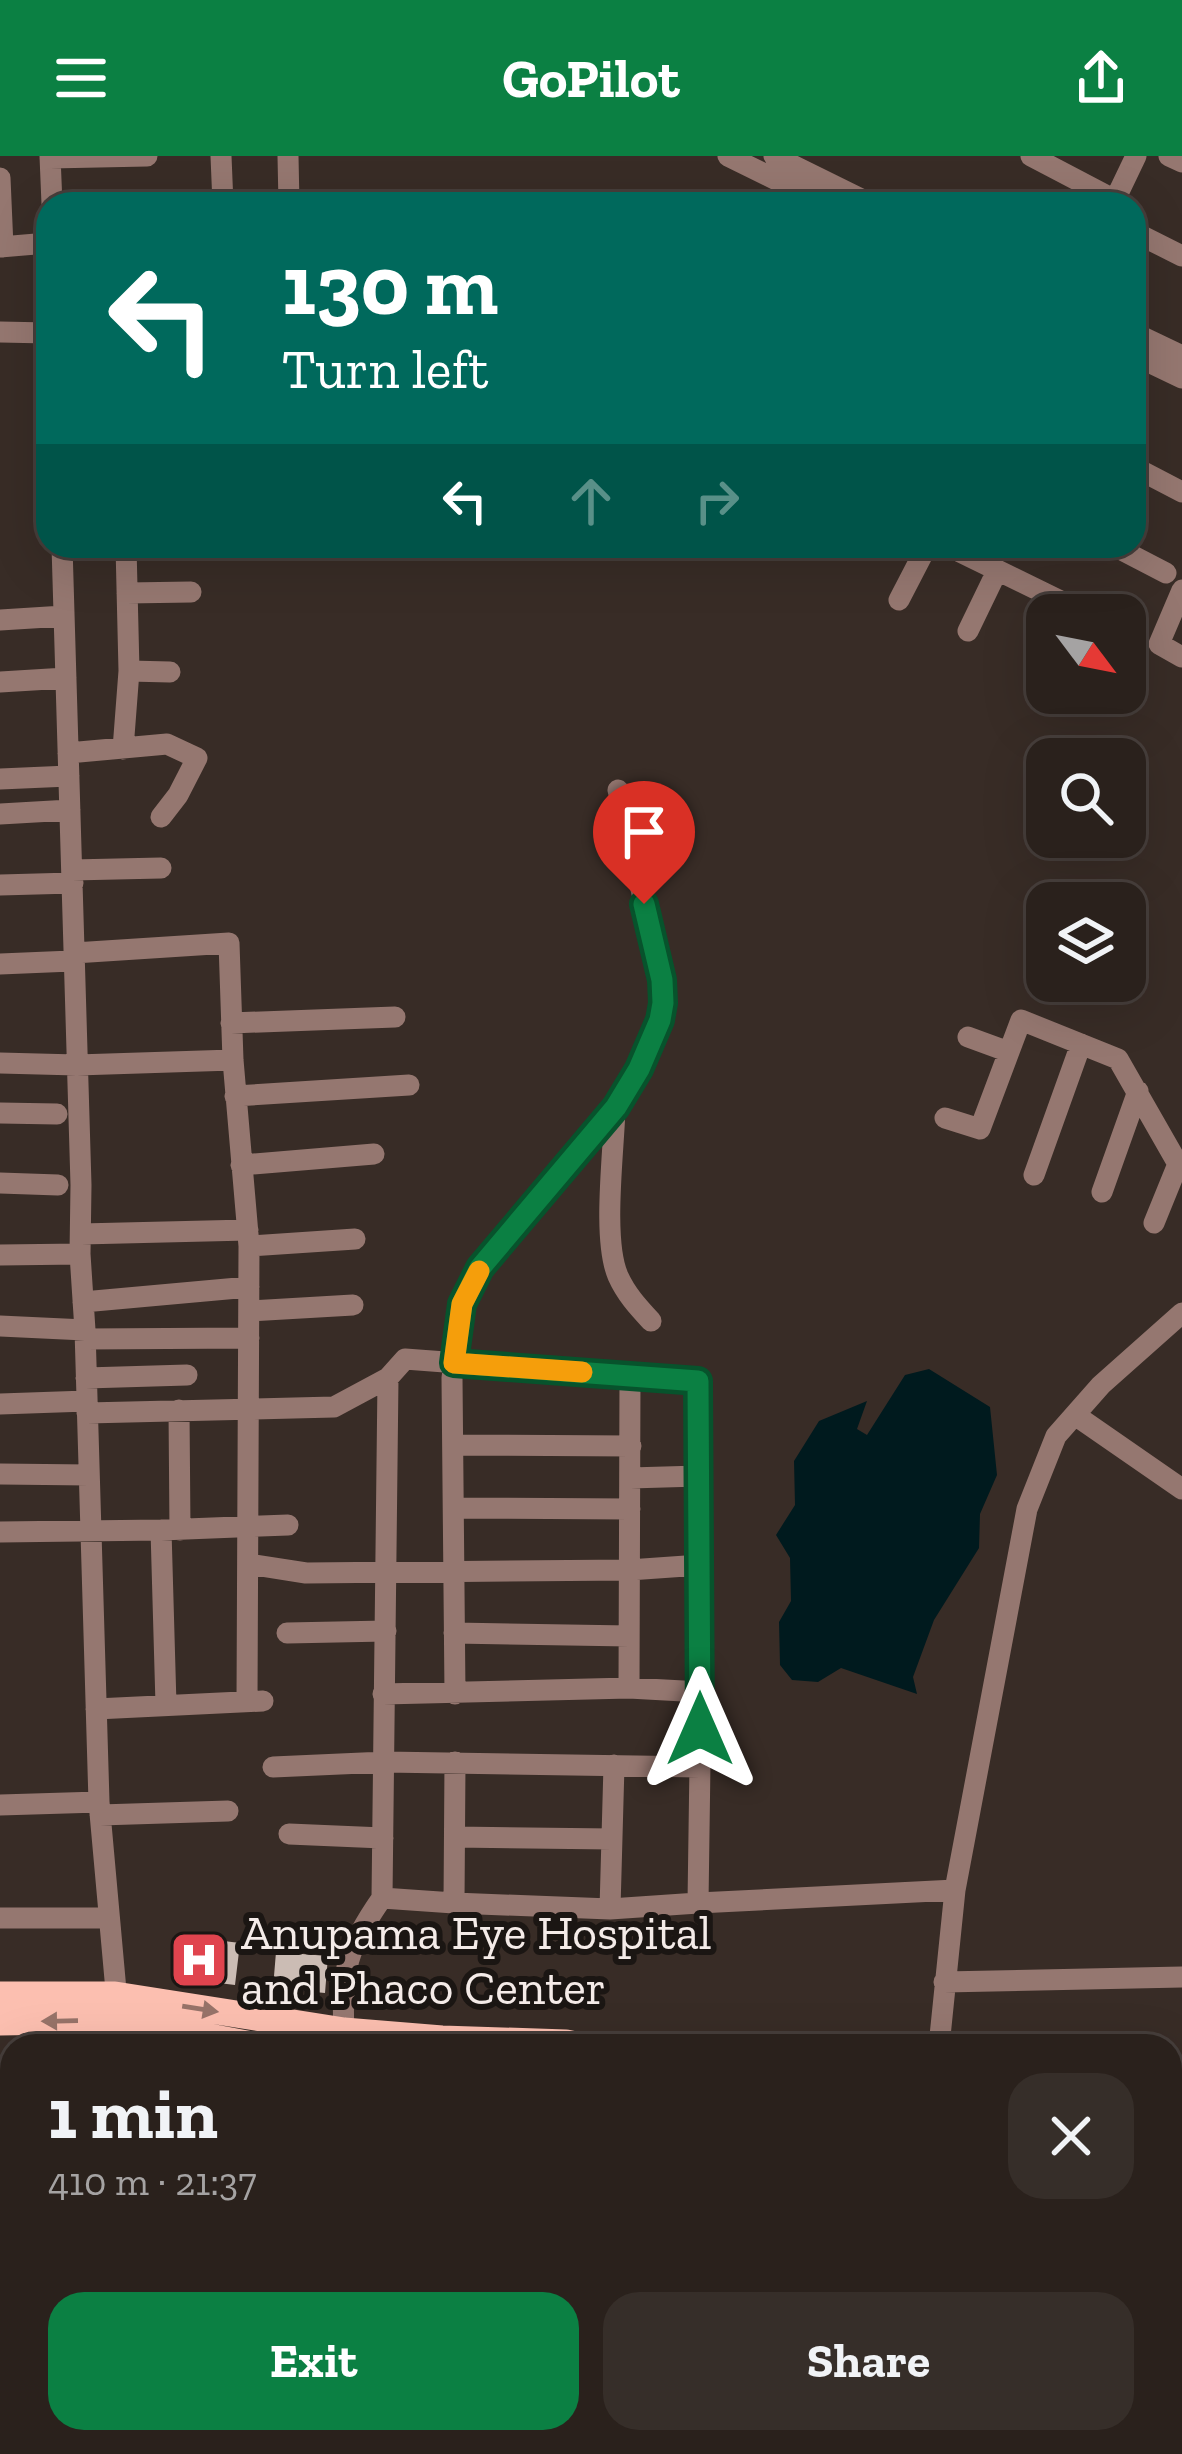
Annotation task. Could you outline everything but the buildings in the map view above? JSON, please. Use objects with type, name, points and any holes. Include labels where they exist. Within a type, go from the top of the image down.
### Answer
[{"type":"main road","points":[[0,1995],[194,2034]]},
{"type":"main road","points":[[0,2022],[118,2020],[381,2034]]},
{"type":"street","points":[[51,192],[50,157],[144,156]]},
{"type":"street","points":[[221,156],[222,192]]},
{"type":"street","points":[[289,156],[289,192]]},
{"type":"street","points":[[728,156],[802,192]]},
{"type":"street","points":[[775,156],[847,192]]},
{"type":"street","points":[[1119,192],[1136,156]]},
{"type":"street","points":[[1169,156],[1182,162]]},
{"type":"street","points":[[1041,158],[1097,192]]},
{"type":"street","points":[[0,178],[1,247],[36,244]]},
{"type":"street","points":[[1146,238],[1182,256]]},
{"type":"street","points":[[0,332],[36,333]]},
{"type":"street","points":[[1146,339],[1182,356]]},
{"type":"street","points":[[1146,361],[1182,378]]},
{"type":"street","points":[[1146,473],[1182,492]]},
{"type":"street","points":[[62,558],[96,1709],[118,2020]]},
{"type":"street","points":[[123,749],[130,671],[126,558]]},
{"type":"street","points":[[899,600],[921,558]]},
{"type":"street","points":[[972,558],[1035,594]]},
{"type":"street","points":[[1137,558],[1166,573]]},
{"type":"street","points":[[968,631],[997,571]]},
{"type":"street","points":[[1182,590],[1160,644],[1182,657]]},
{"type":"street","points":[[127,593],[190,592]]},
{"type":"street","points":[[0,620],[64,616]]},
{"type":"street","points":[[130,671],[170,672]]},
{"type":"street","points":[[0,682],[66,678]]},
{"type":"street","points":[[0,779],[123,749],[167,744],[197,758],[161,817]]},
{"type":"street","points":[[455,1694],[454,1363],[462,1304],[480,1268],[616,1107],[660,1020],[662,980],[618,790]]},
{"type":"street","points":[[0,814],[70,810]]},
{"type":"street","points":[[0,885],[161,868]]},
{"type":"street","points":[[0,964],[229,943],[248,1238],[248,1564],[255,1701],[96,1709]]},
{"type":"street","points":[[231,1023],[395,1017]]},
{"type":"street","points":[[945,1118],[980,1129],[1021,1021],[1118,1059],[1180,1167],[1154,1222]]},
{"type":"street","points":[[968,1037],[1009,1052]]},
{"type":"street","points":[[1034,1175],[1081,1044]]},
{"type":"street","points":[[0,1063],[77,1066],[233,1060]]},
{"type":"street","points":[[236,1096],[409,1085]]},
{"type":"street","points":[[1102,1192],[1138,1091]]},
{"type":"street","points":[[616,1107],[610,1244],[627,1294],[651,1321]]},
{"type":"street","points":[[0,1113],[57,1114]]},
{"type":"street","points":[[241,1165],[374,1154]]},
{"type":"street","points":[[0,1183],[58,1185]]},
{"type":"street","points":[[0,1255],[80,1244],[355,1239]]},
{"type":"street","points":[[83,1302],[249,1287]]},
{"type":"street","points":[[249,1311],[353,1305]]},
{"type":"street","points":[[940,2034],[955,1889],[1027,1509],[1056,1436],[1101,1385],[1182,1312]]},
{"type":"street","points":[[0,1326],[85,1335],[249,1338]]},
{"type":"street","points":[[87,1397],[179,1410],[334,1407],[388,1378],[405,1359],[698,1381],[698,1903]]},
{"type":"street","points":[[0,1404],[87,1397],[187,1375]]},
{"type":"street","points":[[629,1688],[630,1376]]},
{"type":"street","points":[[344,2031],[342,1985],[357,1933],[382,1898],[388,1378]]},
{"type":"street","points":[[166,1706],[179,1410]]},
{"type":"street","points":[[1075,1415],[1182,1489]]},
{"type":"street","points":[[454,1444],[631,1446]]},
{"type":"street","points":[[0,1474],[89,1475]]},
{"type":"street","points":[[630,1478],[699,1476]]},
{"type":"street","points":[[454,1508],[630,1509]]},
{"type":"street","points":[[0,1532],[288,1526]]},
{"type":"street","points":[[248,1564],[306,1573],[700,1565]]},
{"type":"street","points":[[287,1634],[386,1630]]},
{"type":"street","points":[[454,1633],[629,1636]]},
{"type":"street","points":[[383,1694],[629,1688],[700,1692]]},
{"type":"street","points":[[273,1767],[455,1762],[700,1767]]},
{"type":"street","points":[[454,1903],[455,1762]]},
{"type":"street","points":[[610,1909],[614,1765]]},
{"type":"street","points":[[0,1805],[228,1811]]},
{"type":"street","points":[[289,1834],[383,1838]]},
{"type":"street","points":[[455,1837],[612,1839]]},
{"type":"street","points":[[382,1898],[610,1909],[955,1889]]},
{"type":"street","points":[[0,1918],[109,1918]]},
{"type":"street","points":[[944,1982],[1182,1978]]},
{"type":"water","points":[[929,1369],[990,1407],[997,1475],[980,1514],[979,1548],[934,1620],[913,1677],[917,1694],[841,1668],[818,1682],[792,1680],[780,1665],[779,1622],[791,1601],[790,1558],[776,1535],[795,1505],[794,1461],[819,1421],[867,1401],[857,1429],[867,1435],[905,1375]]},
{"type":"slow traffic","points":[[479,1271],[462,1304],[454,1363],[582,1372]]},
{"type":"place","name":"Anupama Eye Hospital and Phaco Center","points":[[199,1960]]},
{"type":"route","points":[[644,904],[662,980],[660,1020],[616,1107],[480,1268],[462,1304],[454,1363],[698,1381],[700,1729]]}]
